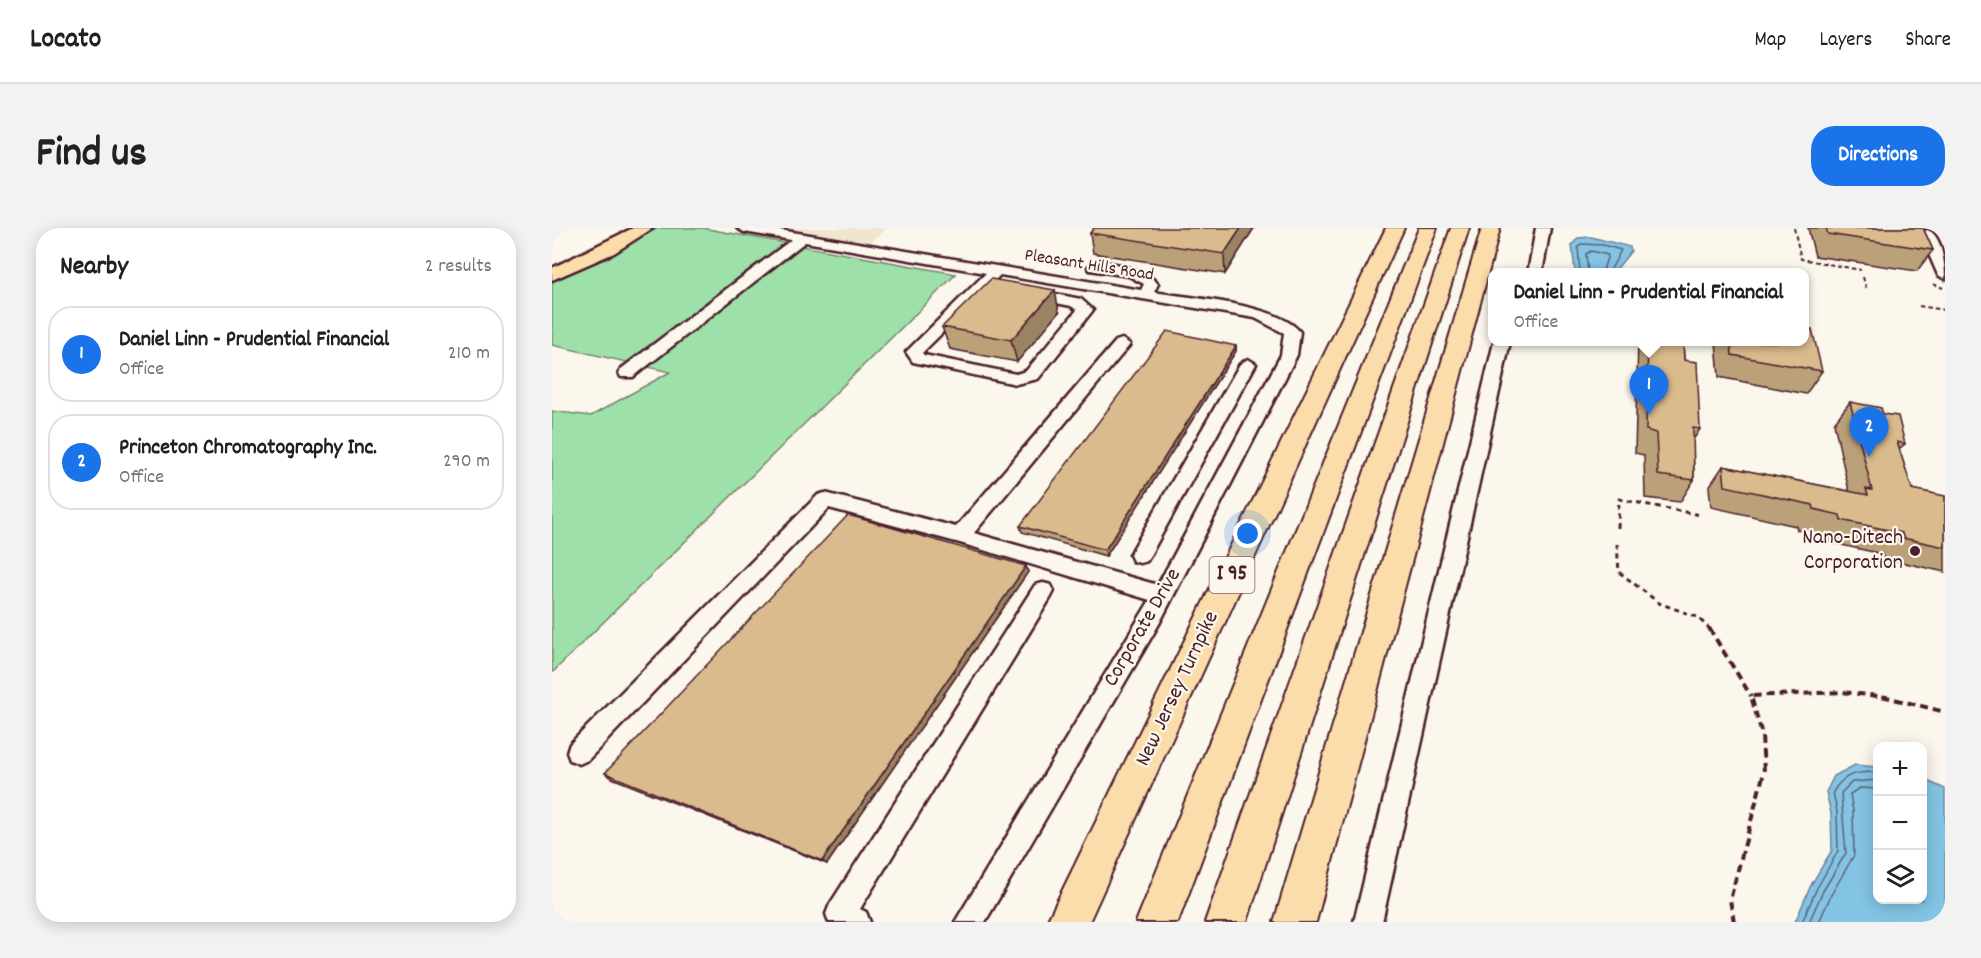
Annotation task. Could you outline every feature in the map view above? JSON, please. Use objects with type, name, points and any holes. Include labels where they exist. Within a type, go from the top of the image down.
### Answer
[{"type":"highway","name":"New Jersey Turnpike","points":[[1068,922],[1395,228]]},
{"type":"highway","name":"I 95","points":[[1157,922],[1428,228]]},
{"type":"highway","points":[[1226,922],[1460,228]]},
{"type":"highway","points":[[1295,922],[1491,228]]},
{"type":"main road","points":[[552,276],[645,228]]},
{"type":"street","name":"Pleasant Hills Road","points":[[748,228],[1259,314],[1284,325]]},
{"type":"street","points":[[1536,268],[1543,228]]},
{"type":"street","points":[[1927,234],[1944,281]]},
{"type":"street","points":[[627,373],[802,238]]},
{"type":"street","points":[[1095,267],[1148,279],[1151,284],[1145,295]]},
{"type":"street","points":[[983,284],[1076,302],[1085,310],[1032,375],[1016,379],[919,359],[914,352],[997,270]]},
{"type":"street","name":"Corporate Drive","points":[[969,922],[1163,595],[1236,458],[1289,355],[1292,332],[1284,325]]},
{"type":"street","points":[[960,536],[1122,344]]},
{"type":"street","points":[[1368,922],[1501,346]]},
{"type":"street","points":[[1140,555],[1248,364]]},
{"type":"street","points":[[1200,448],[1236,458]]},
{"type":"street","points":[[579,752],[825,500],[960,536],[1163,595]]},
{"type":"street","points":[[856,922],[840,914],[1043,591]]},
{"type":"path","points":[[1794,228],[1801,259],[1860,269],[1862,263]]},
{"type":"path","points":[[1863,277],[1866,288]]},
{"type":"path","points":[[1933,284],[1936,287],[1944,281]]},
{"type":"path","points":[[1919,306],[1945,310]]},
{"type":"path","points":[[1618,528],[1619,499],[1700,515]]},
{"type":"path","points":[[1617,544],[1619,572],[1659,603],[1697,617],[1708,626],[1751,696],[1762,735],[1764,772],[1730,900],[1734,922]]},
{"type":"path","points":[[1751,696],[1842,692],[1886,697],[1945,711]]},
{"type":"shaded area","points":[[774,228],[888,228],[868,244]]},
{"type":"green space","points":[[658,228],[702,228],[956,274],[552,673],[552,411],[591,416],[670,372],[552,345],[552,282],[593,264]]},
{"type":"water","points":[[1591,237],[1630,247],[1631,251],[1617,268],[1575,268],[1572,245],[1578,238]]},
{"type":"water","points":[[1855,765],[1873,767],[1873,904],[1927,904],[1927,781],[1945,789],[1945,922],[1795,922],[1811,885],[1832,850],[1831,813],[1826,792],[1834,776]]},
{"type":"building","points":[[1094,228],[1241,228],[1224,254],[1090,233]]},
{"type":"building","points":[[1826,228],[1923,228],[1933,250],[1828,234]]},
{"type":"building","points":[[991,279],[1055,290],[1011,340],[942,327]]},
{"type":"building","points":[[1809,329],[1812,329],[1822,371],[1732,355],[1731,346],[1809,346]]},
{"type":"building","points":[[1167,331],[1236,346],[1105,550],[1020,526]]},
{"type":"building","points":[[1648,346],[1683,346],[1684,360],[1697,362],[1700,429],[1693,428],[1694,480],[1658,475],[1656,433],[1646,430]]},
{"type":"building","points":[[1850,402],[1881,408],[1883,414],[1898,416],[1905,444],[1897,442],[1912,489],[1945,496],[1945,547],[1903,538],[1902,533],[1841,520],[1840,515],[1814,509],[1813,505],[1725,486],[1723,466],[1868,495],[1866,489],[1872,490]]},
{"type":"building","points":[[848,515],[1026,566],[822,861],[605,773]]},
{"type":"place","name":"Daniel Linn - Prudential Financial","points":[[1649,415]]},
{"type":"place","name":"Princeton Chromatography Inc.","points":[[1869,457]]},
{"type":"place","name":"Nano-Ditech Corporation","points":[[1915,551]]}]
